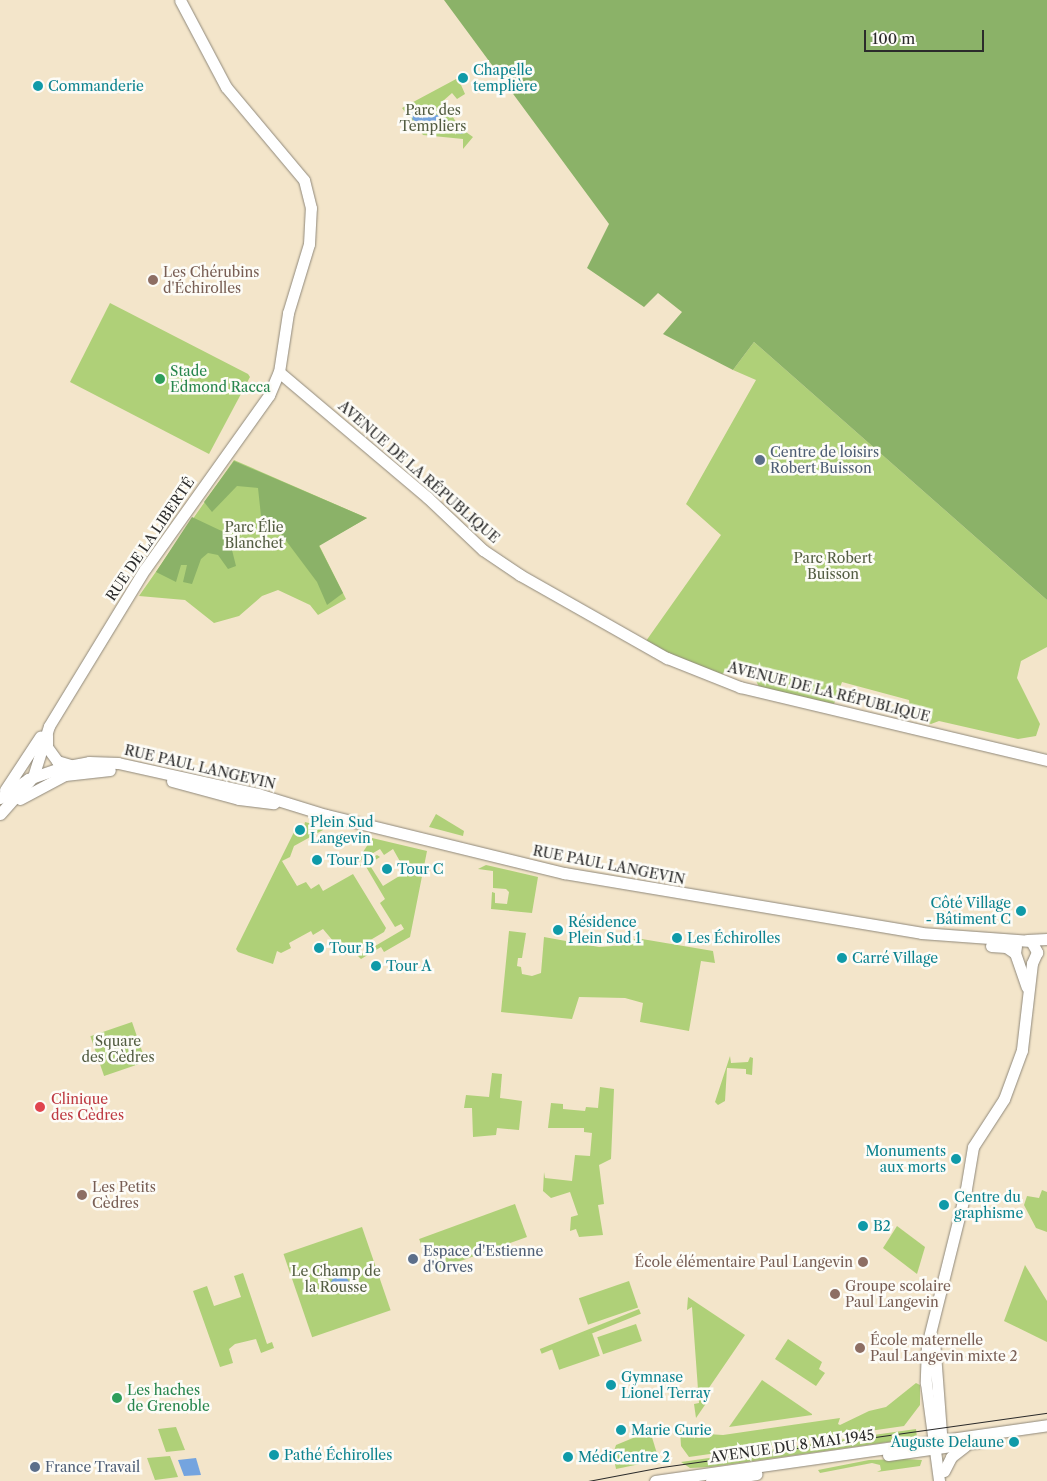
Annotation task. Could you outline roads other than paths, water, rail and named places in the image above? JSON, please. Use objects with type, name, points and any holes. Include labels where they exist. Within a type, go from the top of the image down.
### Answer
[{"type":"street","points":[[180,0],[226,87],[298,171],[307,187],[312,216],[309,244],[288,313],[280,372]]},
{"type":"street","name":"RUE DE LA LIBERTÉ","points":[[0,798],[48,728],[145,569],[269,395],[280,372]]},
{"type":"street","name":"AVENUE DE LA RÉPUBLIQUE","points":[[280,372],[427,497],[482,550],[520,575],[667,658],[740,687],[1047,760]]},
{"type":"street","points":[[48,728],[46,740],[50,752],[57,761],[72,765]]},
{"type":"street","name":"RUE DE LA LIBERTÉ","points":[[0,814],[34,777],[48,728]]},
{"type":"street","name":"RUE DE LA LIBERTÉ","points":[[34,746],[26,766],[34,777]]},
{"type":"street","name":"RUE PAUL LANGEVIN","points":[[0,798],[34,777],[72,765],[89,762],[146,767],[274,798],[281,802]]},
{"type":"street","name":"RUE PAUL LANGEVIN","points":[[0,814],[52,781],[99,770],[132,771],[254,802],[281,802],[564,873],[694,897],[936,935],[1047,940]]},
{"type":"street","points":[[34,777],[43,782],[52,781]]},
{"type":"street","name":"RUE PAUL LANGEVIN","points":[[936,935],[973,945],[1002,946],[1016,956]]},
{"type":"street","points":[[913,1444],[926,1426],[927,1346],[966,1189],[973,1147],[1004,1099],[1014,1075],[1026,1029],[1028,996],[1036,954],[1034,944],[1025,940],[1017,943],[1016,956],[1028,996]]},
{"type":"street","points":[[1016,956],[1025,962],[1036,954],[1047,940]]},
{"type":"street","points":[[933,1324],[940,1422],[938,1446]]},
{"type":"street","points":[[927,1394],[938,1446],[941,1477]]},
{"type":"street","points":[[940,1422],[950,1432],[980,1435],[1047,1425]]},
{"type":"street","points":[[938,1446],[966,1445],[1047,1432]]},
{"type":"street","points":[[938,1446],[970,1441],[980,1435]]},
{"type":"street","name":"AVENUE DU 8 MAI 1945","points":[[655,1481],[913,1444],[938,1446]]},
{"type":"street","points":[[941,1477],[951,1457],[966,1445]]},
{"type":"street","name":"AVENUE DU 8 MAI 1945","points":[[711,1481],[938,1446]]},
{"type":"street","points":[[893,1454],[929,1460],[941,1477]]},
{"type":"water","points":[[409,109],[442,116],[463,134],[431,129],[413,120]]},
{"type":"water","points":[[336,1275],[344,1275],[349,1280],[347,1291],[336,1293],[331,1288],[331,1280]]},
{"type":"water","points":[[196,1458],[201,1475],[184,1476],[178,1460]]},
{"type":"tram line","points":[[588,1481],[662,1467],[1047,1413]]},
{"type":"place","name":"Chapelle templière","points":[[463,78]]},
{"type":"place","name":"Commanderie","points":[[38,86]]},
{"type":"place","name":"Les Chérubins d'Échirolles","points":[[153,280]]},
{"type":"place","name":"Stade Edmond Racca","points":[[160,379]]},
{"type":"place","name":"Centre de loisirs Robert Buisson","points":[[760,460]]},
{"type":"place","name":"Plein Sud Langevin","points":[[300,830]]},
{"type":"place","name":"Tour D","points":[[317,860]]},
{"type":"place","name":"Tour C","points":[[387,869]]},
{"type":"place","name":"Côté Village - Bâtiment C","points":[[1021,911]]},
{"type":"place","name":"Résidence Plein Sud 1","points":[[558,930]]},
{"type":"place","name":"Les Échirolles","points":[[677,938]]},
{"type":"place","name":"Tour B","points":[[319,948]]},
{"type":"place","name":"Carré Village","points":[[842,958]]},
{"type":"place","name":"Tour A","points":[[376,966]]},
{"type":"place","name":"Clinique des Cèdres","points":[[40,1107]]},
{"type":"place","name":"Monuments aux morts","points":[[956,1159]]},
{"type":"place","name":"Les Petits Cèdres","points":[[82,1195]]},
{"type":"place","name":"Centre du graphisme","points":[[944,1205]]},
{"type":"place","name":"B2","points":[[863,1226]]},
{"type":"place","name":"Espace d'Estienne d'Orves","points":[[413,1259]]},
{"type":"place","name":"École élémentaire Paul Langevin","points":[[863,1262]]},
{"type":"place","name":"Groupe scolaire Paul Langevin","points":[[835,1294]]},
{"type":"place","name":"École maternelle Paul Langevin mixte 2","points":[[860,1348]]},
{"type":"place","name":"Gymnase Lionel Terray","points":[[611,1385]]},
{"type":"place","name":"Les haches de Grenoble","points":[[117,1398]]},
{"type":"place","name":"Marie Curie","points":[[621,1430]]},
{"type":"place","name":"Auguste Delaune","points":[[1014,1442]]},
{"type":"place","name":"Pathé Échirolles","points":[[274,1455]]},
{"type":"place","name":"MédiCentre 2","points":[[568,1457]]},
{"type":"place","name":"France Travail","points":[[35,1467]]},
{"type":"park label","name":"Parc des Templiers","points":[[433,118]]},
{"type":"park label","name":"Parc Élie Blanchet","points":[[254,536]]},
{"type":"park label","name":"Parc Robert Buisson","points":[[833,566]]},
{"type":"park label","name":"Square des Cèdres","points":[[118,1050]]},
{"type":"park label","name":"Le Champ de la Rousse","points":[[336,1279]]}]
